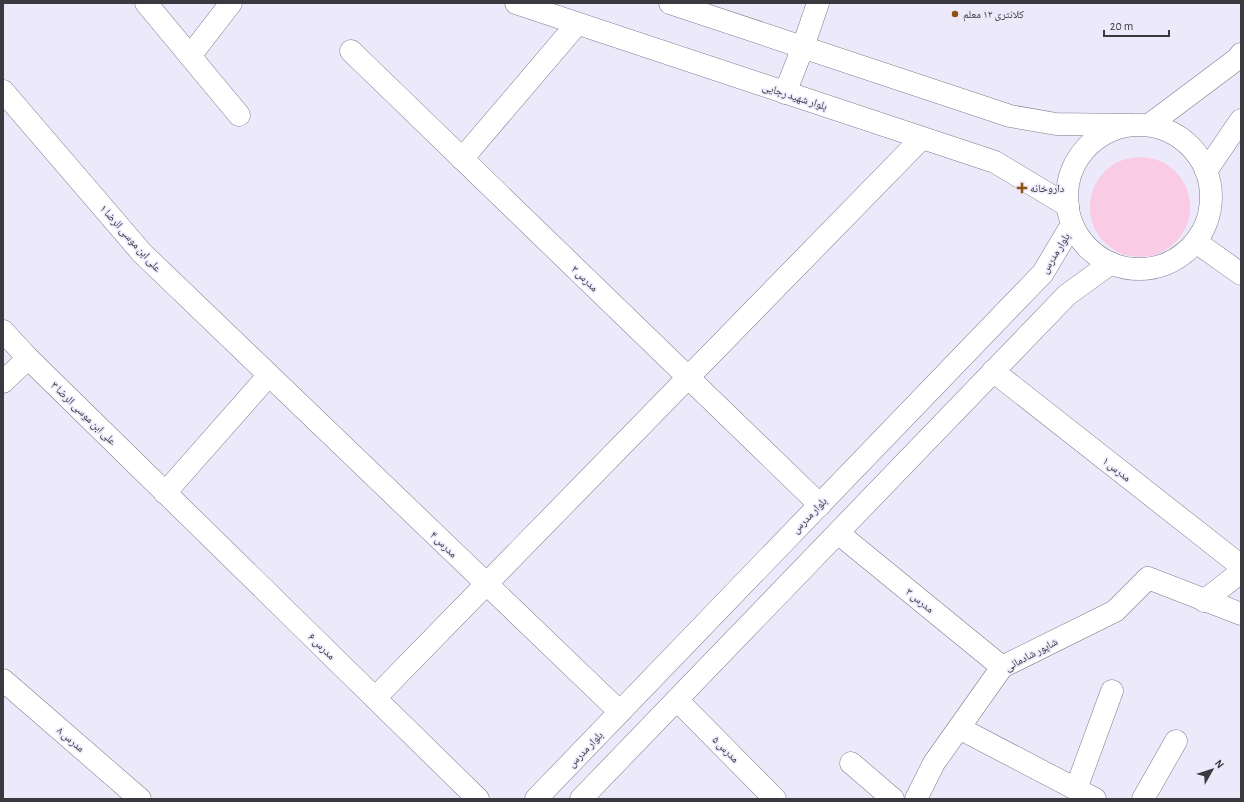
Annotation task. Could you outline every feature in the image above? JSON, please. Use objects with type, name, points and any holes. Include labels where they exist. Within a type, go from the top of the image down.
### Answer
[{"type":"street","points":[[146,3],[240,115]]},
{"type":"street","points":[[190,56],[231,3]]},
{"type":"street","name":"بلوار شهید رجایی","points":[[516,3],[995,162],[1070,215]]},
{"type":"street","points":[[670,3],[1010,116],[1056,124],[1140,125],[1168,131],[1184,140],[1197,154],[1206,170],[1211,189],[1211,208],[1206,226],[1196,242],[1183,255],[1166,264],[1148,269],[1129,268],[1111,263],[1094,254],[1081,240],[1070,215],[1068,186],[1073,168],[1082,152],[1096,139],[1112,130],[1140,125],[1241,54]]},
{"type":"street","points":[[785,93],[818,3]]},
{"type":"street","points":[[462,159],[577,24]]},
{"type":"street","name":"مدرس ۲","points":[[351,51],[820,505]]},
{"type":"street","name":"علی ابن موسی الرضا ۱","points":[[3,91],[142,253],[269,375]]},
{"type":"street","points":[[1206,170],[1241,120]]},
{"type":"street","points":[[375,698],[922,138]]},
{"type":"street","name":"بلوار مدرس","points":[[536,799],[1043,273],[1070,215]]},
{"type":"street","points":[[1196,242],[1241,274]]},
{"type":"street","points":[[581,799],[1067,295],[1111,263]]},
{"type":"street","name":"علی ابن موسی الرضا ۳","points":[[3,331],[28,358],[165,493]]},
{"type":"street","points":[[3,382],[28,358]]},
{"type":"street","name":"مدرس ۱","points":[[993,371],[1241,566]]},
{"type":"street","points":[[165,493],[269,375]]},
{"type":"street","name":"مدرس ۴","points":[[269,375],[620,712]]},
{"type":"street","name":"مدرس ۶","points":[[165,493],[478,799]]},
{"type":"street","name":"مدرس ۳","points":[[838,533],[1002,668]]},
{"type":"street","points":[[1204,601],[1241,572]]},
{"type":"street","name":"شاپور شادمانی","points":[[916,799],[934,763],[1002,668],[1115,611],[1148,578],[1204,601]]},
{"type":"street","points":[[1204,601],[1241,614]]},
{"type":"street","name":"مدرس ۸","points":[[3,680],[140,799]]},
{"type":"street","points":[[1076,789],[1112,691]]},
{"type":"street","name":"مدرس ۵","points":[[677,700],[775,799]]},
{"type":"street","points":[[959,728],[1096,799]]},
{"type":"street","points":[[1143,799],[1176,741]]},
{"type":"street","points":[[850,763],[893,799]]},
{"type":"shaded area","points":[[1140,157],[1150,158],[1168,165],[1182,179],[1189,197],[1189,217],[1182,235],[1168,249],[1150,256],[1140,257],[1130,256],[1112,249],[1098,235],[1091,217],[1090,207],[1091,197],[1098,179],[1112,165],[1130,158]]},
{"type":"place","name":"کلانتری ۱۲ معلم","points":[[955,14]]},
{"type":"place","name":"داروخانه","points":[[1022,188]]}]
